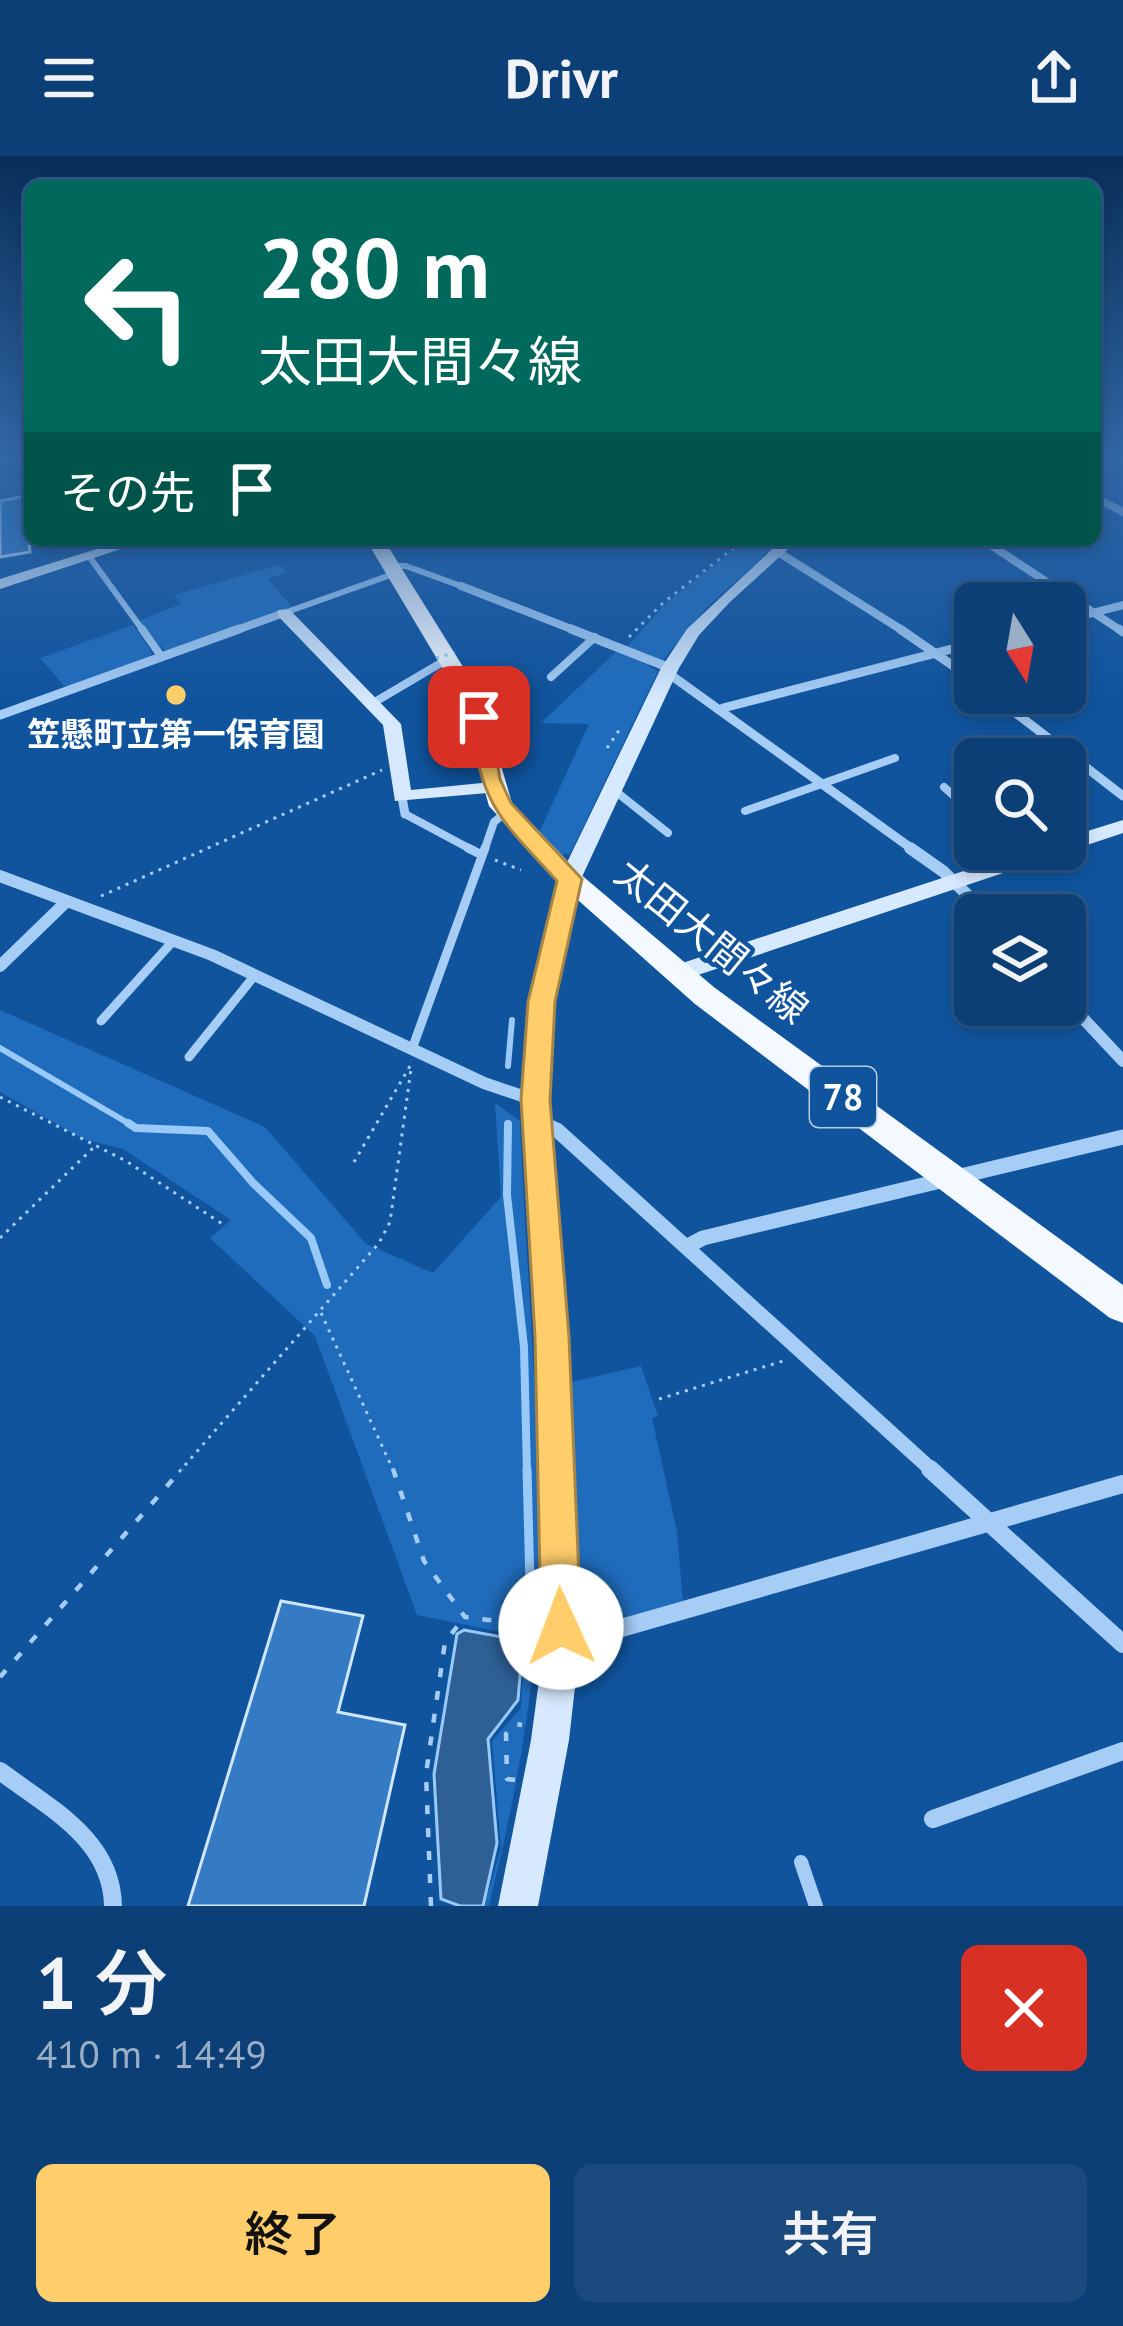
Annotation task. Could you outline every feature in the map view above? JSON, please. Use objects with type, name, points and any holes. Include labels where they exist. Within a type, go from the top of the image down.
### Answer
[{"type":"main road","name":"太田大間々線","points":[[379,546],[479,717],[492,788],[506,813],[570,879],[678,973],[1123,1306]]},
{"type":"street","points":[[0,584],[125,546]]},
{"type":"street","points":[[518,1906],[550,1740],[562,1635],[552,1337],[536,1110],[542,1002],[570,879],[669,670],[693,632],[784,546],[954,665]]},
{"type":"street","points":[[991,546],[1123,632]]},
{"type":"street","points":[[461,586],[669,670],[967,894]]},
{"type":"street","points":[[1086,614],[1123,604]]},
{"type":"street","points":[[0,715],[284,613],[395,731],[404,805],[492,788]]},
{"type":"street","points":[[723,708],[954,649]]},
{"type":"street","points":[[1017,714],[1123,796]]},
{"type":"street","points":[[1086,838],[1123,826]]},
{"type":"street","points":[[678,973],[980,870]]},
{"type":"street","points":[[0,876],[255,975],[536,1110],[1123,1644]]},
{"type":"street","points":[[0,966],[67,901]]},
{"type":"street","points":[[1086,1021],[1123,1061]]},
{"type":"street","points":[[686,1247],[703,1238],[1123,1137]]},
{"type":"street","points":[[562,1635],[621,1631],[1123,1484]]},
{"type":"street","points":[[933,1819],[1123,1750]]},
{"type":"street","points":[[0,1771],[98,1851],[112,1870],[113,1906]]},
{"type":"lane","points":[[91,559],[161,656]]},
{"type":"lane","points":[[284,613],[406,566],[461,586]]},
{"type":"lane","points":[[551,677],[595,637]]},
{"type":"lane","points":[[373,703],[446,657]]},
{"type":"lane","points":[[745,811],[895,758]]},
{"type":"lane","points":[[944,787],[954,796]]},
{"type":"lane","points":[[614,790],[668,832]]},
{"type":"lane","points":[[404,805],[482,855]]},
{"type":"lane","points":[[416,1056],[494,822],[506,813]]},
{"type":"lane","points":[[101,1021],[174,940]]},
{"type":"lane","points":[[188,1057],[255,975]]},
{"type":"lane","points":[[801,1862],[816,1906]]},
{"type":"path","points":[[618,646],[664,602],[736,546]]},
{"type":"path","points":[[88,901],[388,764]]},
{"type":"path","points":[[482,855],[520,870]]},
{"type":"path","points":[[353,1162],[416,1056]]},
{"type":"path","points":[[0,1677],[379,1243],[390,1222],[416,1056]]},
{"type":"path","points":[[0,1097],[126,1161],[224,1226]]},
{"type":"path","points":[[0,1238],[93,1148]]},
{"type":"path","points":[[320,1312],[390,1459],[424,1561],[465,1617],[562,1635]]},
{"type":"path","points":[[658,1399],[772,1366],[797,1348]]},
{"type":"path","points":[[431,1906],[426,1774],[445,1642],[465,1617]]},
{"type":"path","points":[[523,1781],[507,1779],[506,1734],[515,1724],[532,1727]]},
{"type":"shaded area","points":[[739,546],[774,546],[706,608],[662,661],[627,647],[666,603]]},
{"type":"shaded area","points":[[280,565],[286,572],[268,579],[292,607],[166,652],[138,621],[181,604],[174,595]]},
{"type":"shaded area","points":[[133,625],[152,653],[148,658],[66,688],[40,658]]},
{"type":"shaded area","points":[[619,649],[658,671],[570,854],[555,855],[537,837],[589,724],[541,723]]},
{"type":"shaded area","points":[[0,1010],[265,1127],[366,1244],[433,1273],[501,1197],[495,1103],[520,1121],[537,1454],[537,1587],[527,1717],[510,1812],[489,1906],[484,1906],[501,1848],[492,1741],[521,1708],[525,1637],[417,1615],[315,1336],[210,1238],[231,1220],[123,1149],[83,1139],[0,1092]]},
{"type":"shaded area","points":[[641,1366],[658,1416],[652,1418],[677,1532],[683,1602],[583,1631],[573,1619],[567,1383]]},
{"type":"shaded area","points":[[464,1630],[523,1641],[518,1700],[488,1739],[497,1843],[483,1906],[460,1906],[441,1899],[434,1774],[457,1634]]},
{"type":"building","points":[[0,539],[24,539],[24,546],[29,546],[30,552],[0,557]]},
{"type":"building","points":[[281,1601],[363,1616],[338,1712],[405,1725],[364,1906],[188,1906]]},
{"type":"waterway","points":[[508,1066],[512,1020]]},
{"type":"waterway","points":[[0,1048],[130,1124]]},
{"type":"waterway","points":[[130,1124],[208,1131],[253,1183],[311,1238],[327,1285]]},
{"type":"waterway","points":[[508,1124],[507,1195],[524,1347],[527,1472]]},
{"type":"waterway","points":[[527,1469],[530,1584]]},
{"type":"place","name":"笠懸町立第一保育園","points":[[176,695]]},
{"type":"route","points":[[479,717],[492,788],[501,806],[570,879],[546,975],[535,1100],[552,1337],[561,1627]]}]
